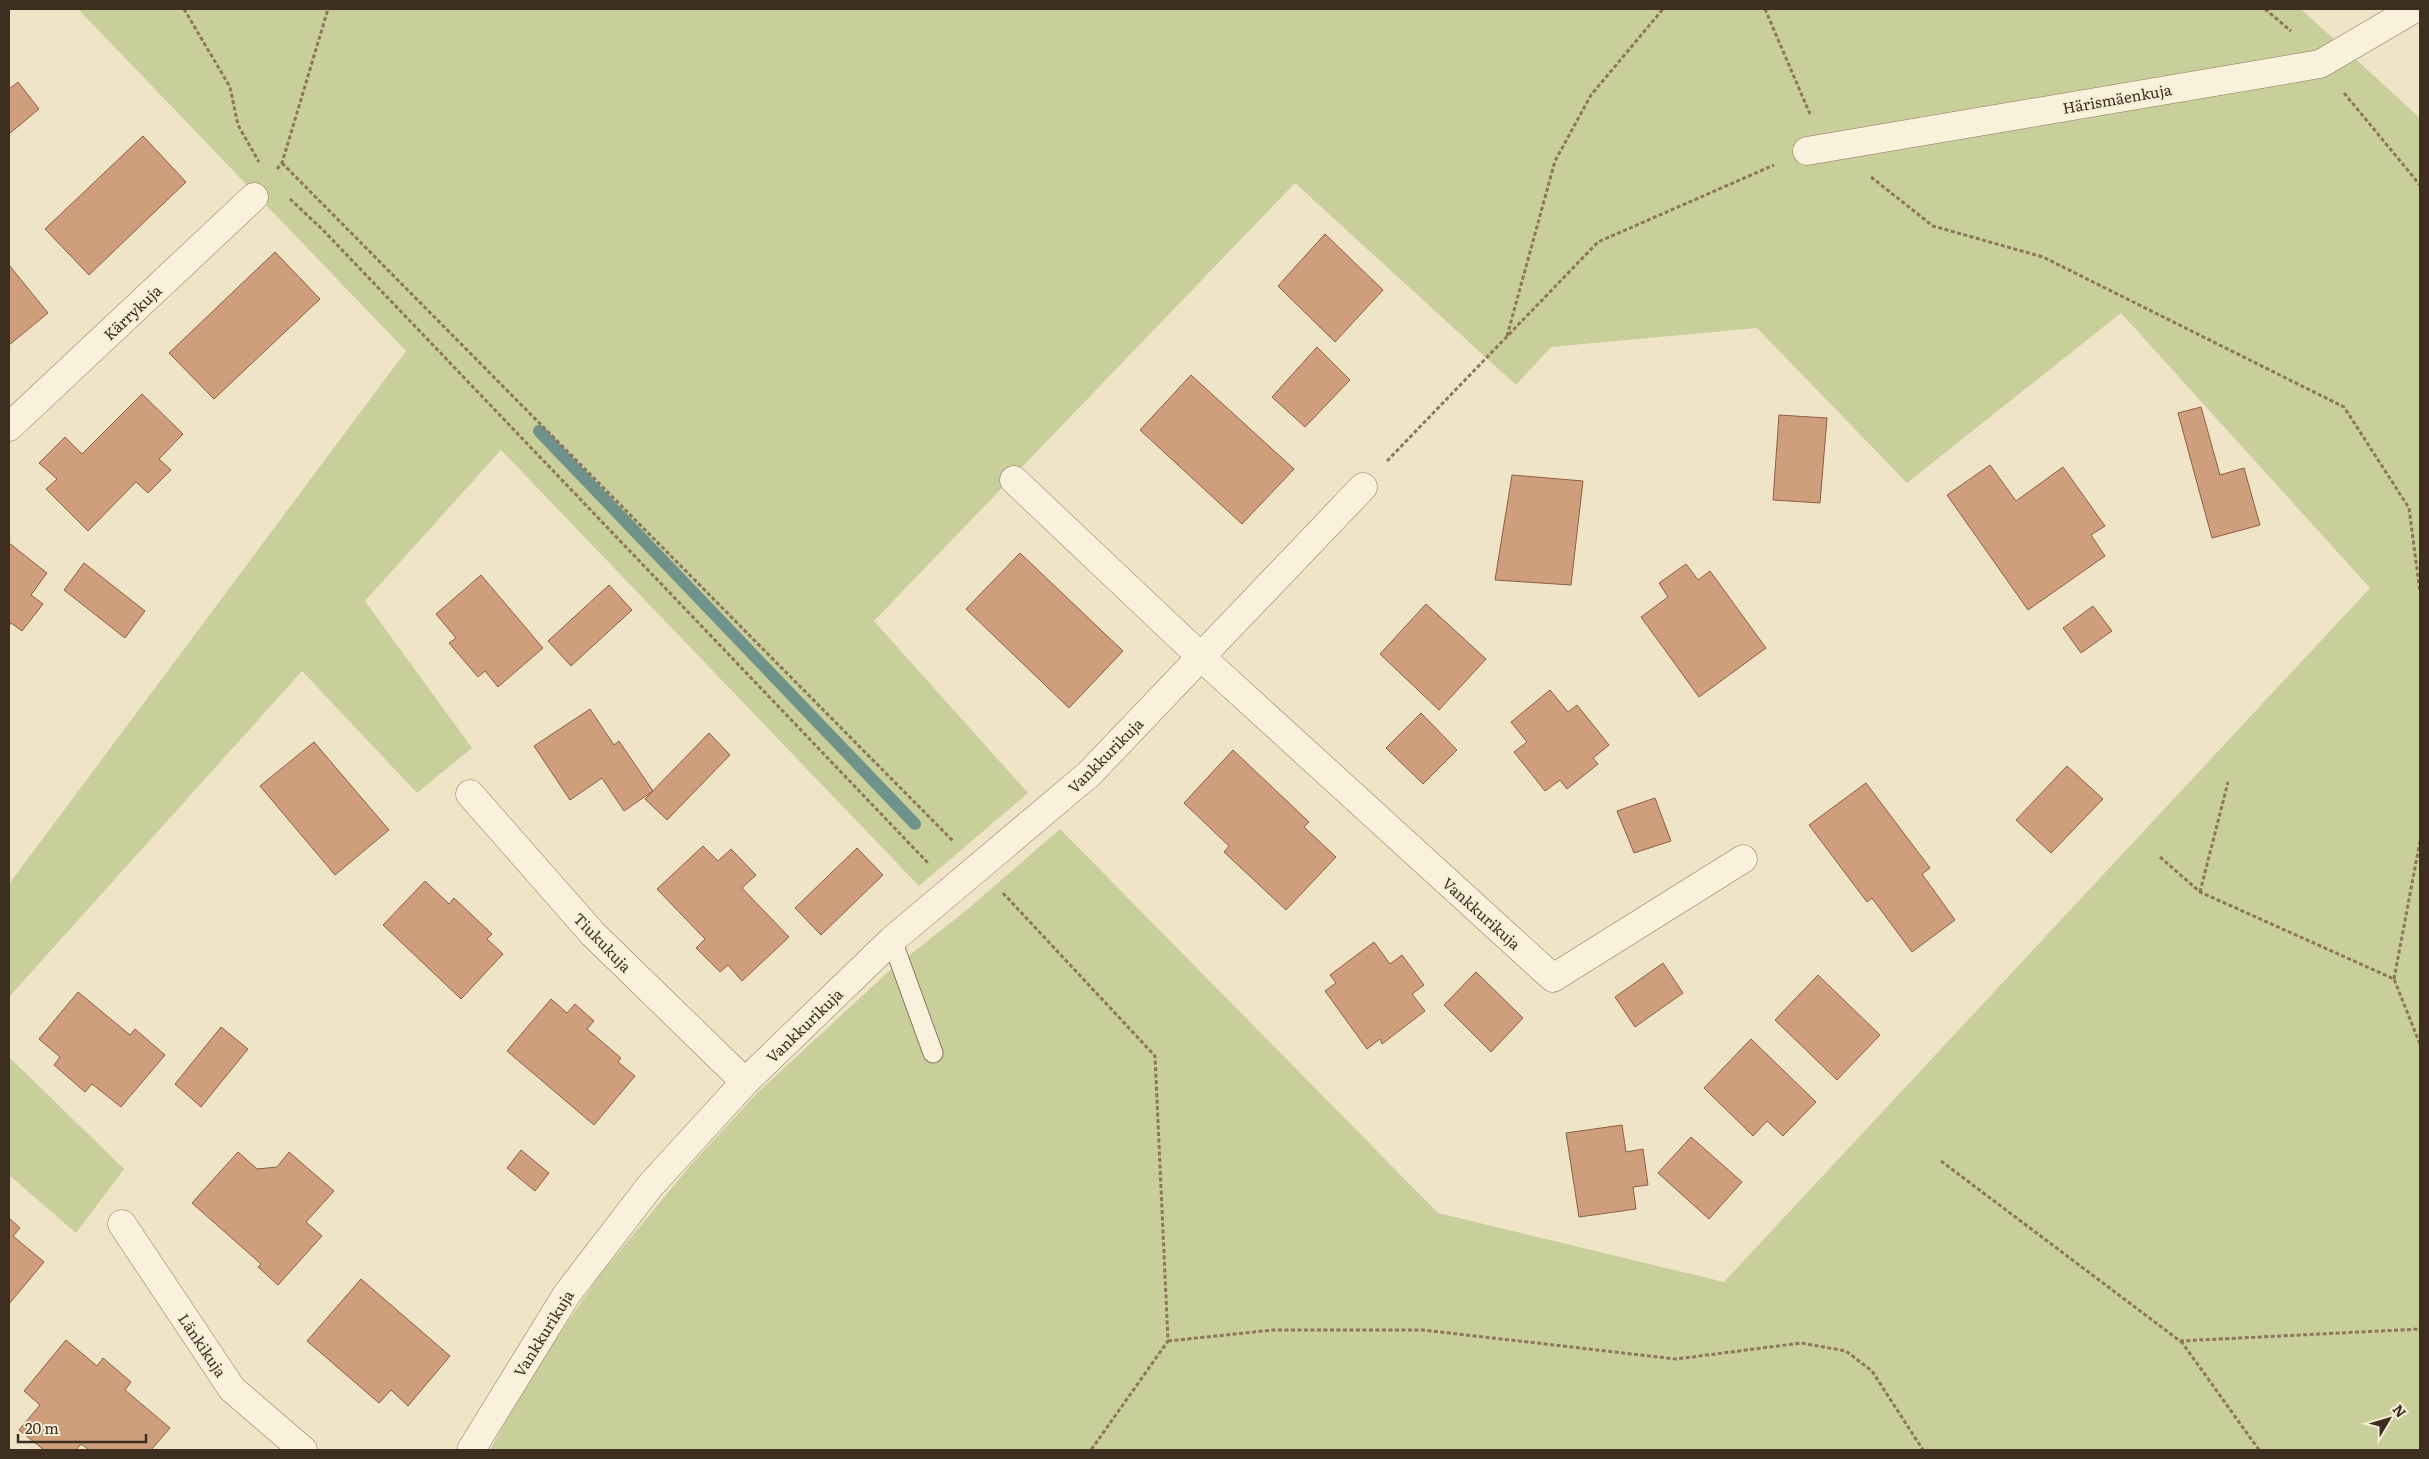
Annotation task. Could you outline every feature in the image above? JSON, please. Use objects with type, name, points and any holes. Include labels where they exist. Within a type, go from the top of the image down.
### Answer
[{"type":"street","name":"Härismäenkuja","points":[[1819,149],[2320,64],[2414,9]]},
{"type":"street","name":"Kärrykuja","points":[[9,427],[262,188]]},
{"type":"street","name":"Vankkurikuja","points":[[1014,480],[1200,656],[1553,978],[1743,859]]},
{"type":"street","name":"Vankkurikuja","points":[[471,1450],[566,1294],[650,1186],[744,1082],[892,940],[1090,774],[1200,656],[1363,487]]},
{"type":"street","name":"Tiukukuja","points":[[470,794],[593,934],[744,1082]]},
{"type":"street","name":"Länkikuja","points":[[122,1224],[232,1389],[303,1450]]},
{"type":"lane","points":[[892,940],[934,1053]]},
{"type":"path","points":[[184,9],[230,87],[238,125],[262,188],[322,230],[953,889]]},
{"type":"path","points":[[262,188],[282,162],[328,9]]},
{"type":"path","points":[[1507,336],[1555,161],[1591,95],[1663,9]]},
{"type":"path","points":[[1765,9],[1811,116],[1819,149],[1933,226],[2044,257],[2344,407],[2409,508],[2420,592]]},
{"type":"path","points":[[1363,487],[1598,242],[1819,149]]},
{"type":"path","points":[[282,162],[979,867],[1155,1056],[1168,1341],[1091,1450]]},
{"type":"path","points":[[2200,892],[2228,782]]},
{"type":"path","points":[[2420,841],[2394,979],[2420,1044]]},
{"type":"path","points":[[2160,857],[2200,892],[2394,979]]},
{"type":"path","points":[[1941,1161],[2180,1341],[2259,1450]]},
{"type":"path","points":[[2180,1341],[2420,1329]]},
{"type":"path","points":[[1168,1341],[1273,1330],[1423,1330],[1676,1360],[1801,1343],[1846,1351],[1872,1371],[1923,1450]]},
{"type":"green space","points":[[78,9],[2301,9],[2420,118],[2420,1450],[490,1450],[532,1374],[599,1276],[689,1167],[757,1093],[888,972],[968,909],[1060,829],[1438,1213],[1724,1282],[2370,588],[2121,313],[1907,483],[1757,328],[1551,347],[1516,385],[1295,183],[874,621],[1028,793],[919,886],[501,450],[365,601],[472,748],[417,793],[302,671],[9,997],[9,884],[406,351]]},
{"type":"green space","points":[[9,1057],[124,1169],[76,1233],[9,1175]]},
{"type":"building","points":[[18,82],[39,109],[9,134],[9,89]]},
{"type":"building","points":[[143,136],[186,182],[89,275],[45,229]]},
{"type":"building","points":[[1325,234],[1383,290],[1335,342],[1278,286]]},
{"type":"building","points":[[275,252],[320,299],[214,399],[169,353]]},
{"type":"building","points":[[9,265],[48,313],[9,345]]},
{"type":"building","points":[[1317,347],[1350,380],[1305,427],[1272,397]]},
{"type":"building","points":[[1191,375],[1294,469],[1242,524],[1140,430]]},
{"type":"building","points":[[142,394],[183,434],[159,459],[171,470],[148,493],[136,482],[88,531],[46,489],[57,479],[39,463],[65,437],[82,454]]},
{"type":"building","points":[[2201,407],[2220,475],[2244,468],[2260,525],[2212,538],[2178,413]]},
{"type":"building","points":[[1779,415],[1827,418],[1820,503],[1773,500]]},
{"type":"building","points":[[1990,465],[2016,501],[2063,467],[2105,526],[2091,535],[2105,556],[2028,610],[1947,495]]},
{"type":"building","points":[[1512,475],[1583,481],[1571,585],[1495,580]]},
{"type":"building","points":[[9,543],[47,573],[31,595],[43,604],[22,631],[11,623],[9,626]]},
{"type":"building","points":[[1020,553],[1123,651],[1069,708],[966,609]]},
{"type":"building","points":[[84,563],[145,611],[125,638],[64,590]]},
{"type":"building","points":[[1686,564],[1698,580],[1710,571],[1766,648],[1699,697],[1641,617],[1668,597],[1659,583]]},
{"type":"building","points":[[481,575],[543,648],[498,687],[485,671],[478,677],[449,643],[456,638],[436,614]]},
{"type":"building","points":[[609,585],[632,610],[571,666],[548,641]]},
{"type":"building","points":[[1426,604],[1486,659],[1439,710],[1380,654]]},
{"type":"building","points":[[2093,606],[2112,631],[2081,653],[2063,628]]},
{"type":"building","points":[[1550,690],[1568,712],[1577,705],[1609,745],[1593,758],[1598,764],[1567,789],[1560,780],[1545,791],[1514,752],[1527,742],[1511,722]]},
{"type":"building","points":[[590,709],[614,745],[619,741],[653,791],[624,811],[602,778],[570,800],[534,746]]},
{"type":"building","points":[[1421,713],[1457,750],[1423,784],[1386,748]]},
{"type":"building","points":[[709,733],[730,755],[667,820],[645,799]]},
{"type":"building","points":[[314,742],[389,830],[335,875],[260,786]]},
{"type":"building","points":[[1233,750],[1309,822],[1304,827],[1336,857],[1286,910],[1224,852],[1229,846],[1184,803]]},
{"type":"building","points":[[2067,766],[2103,799],[2051,853],[2016,820]]},
{"type":"building","points":[[1866,783],[1930,868],[1922,874],[1955,920],[1912,952],[1872,898],[1867,902],[1809,825]]},
{"type":"building","points":[[1655,798],[1671,841],[1634,853],[1617,811]]},
{"type":"building","points":[[703,846],[718,861],[731,849],[756,875],[742,888],[789,937],[742,981],[728,965],[720,972],[696,948],[705,939],[657,889]]},
{"type":"building","points":[[857,848],[883,875],[821,935],[795,908]]},
{"type":"building","points":[[425,881],[449,904],[454,898],[492,934],[487,939],[503,954],[461,999],[383,925]]},
{"type":"building","points":[[1374,942],[1390,964],[1402,955],[1424,985],[1412,994],[1425,1011],[1382,1044],[1380,1039],[1367,1049],[1325,991],[1336,983],[1330,975]]},
{"type":"building","points":[[1663,963],[1683,993],[1635,1027],[1615,997]]},
{"type":"building","points":[[1476,972],[1523,1018],[1491,1052],[1444,1005]]},
{"type":"building","points":[[1818,975],[1880,1035],[1837,1080],[1775,1020]]},
{"type":"building","points":[[78,992],[130,1035],[135,1029],[165,1055],[121,1107],[92,1084],[85,1092],[54,1065],[60,1057],[39,1039]]},
{"type":"building","points":[[551,999],[567,1013],[575,1004],[594,1021],[587,1029],[621,1058],[618,1062],[635,1076],[594,1125],[507,1051]]},
{"type":"building","points":[[221,1027],[248,1049],[201,1107],[175,1084]]},
{"type":"building","points":[[1751,1039],[1816,1102],[1783,1136],[1767,1121],[1753,1136],[1704,1088]]},
{"type":"building","points":[[1622,1125],[1626,1152],[1643,1149],[1648,1185],[1633,1187],[1636,1209],[1579,1217],[1566,1133]]},
{"type":"building","points":[[1691,1137],[1742,1182],[1709,1219],[1658,1173]]},
{"type":"building","points":[[521,1150],[549,1173],[535,1191],[507,1168]]},
{"type":"building","points":[[238,1152],[257,1169],[277,1167],[289,1152],[334,1191],[306,1222],[322,1236],[278,1285],[258,1267],[261,1264],[192,1203]]},
{"type":"building","points":[[9,1218],[20,1228],[13,1236],[44,1262],[9,1304]]},
{"type":"building","points":[[361,1279],[450,1356],[408,1406],[391,1390],[379,1403],[307,1341]]},
{"type":"building","points":[[66,1340],[97,1366],[103,1358],[131,1382],[125,1390],[170,1428],[151,1450],[89,1450],[81,1444],[76,1450],[44,1450],[19,1430],[40,1405],[24,1391]]},
{"type":"waterway","points":[[539,431],[915,824]]}]
